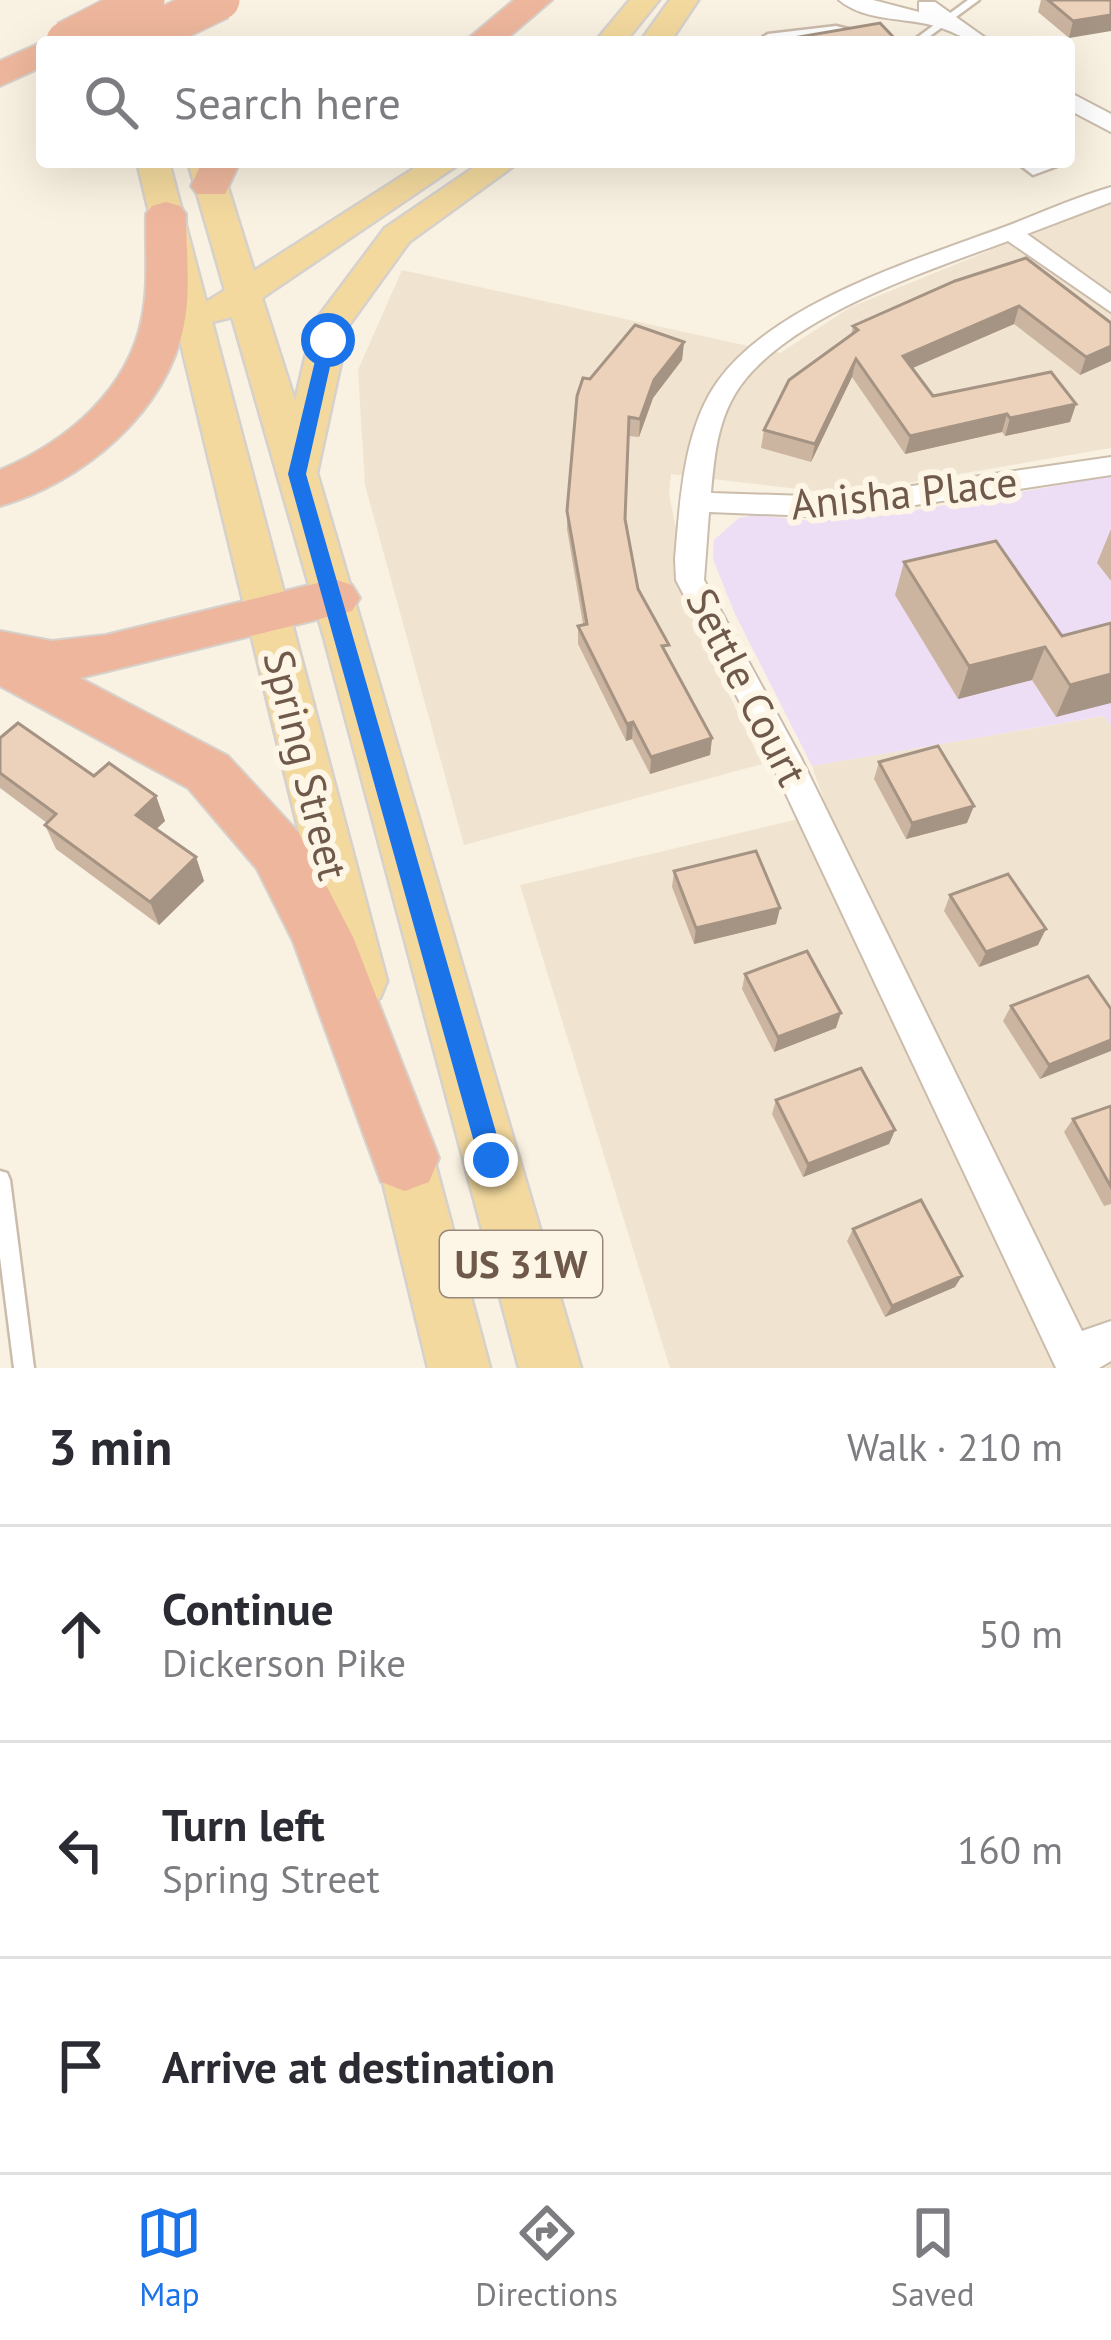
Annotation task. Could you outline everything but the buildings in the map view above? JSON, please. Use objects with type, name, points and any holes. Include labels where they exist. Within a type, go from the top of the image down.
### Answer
[{"type":"highway","points":[[76,36],[146,0]]},
{"type":"highway","points":[[143,36],[220,0]]},
{"type":"highway","points":[[489,36],[535,0]]},
{"type":"highway","points":[[533,36],[571,2]]},
{"type":"highway","points":[[0,56],[36,68]]},
{"type":"highway","points":[[0,75],[36,70]]},
{"type":"highway","points":[[0,107],[36,73]]},
{"type":"highway","points":[[0,489],[39,473],[88,441],[128,398],[160,334],[166,214]]},
{"type":"highway","points":[[0,650],[52,661],[106,655],[334,598]]},
{"type":"highway","points":[[0,661],[208,772],[278,851],[322,937],[405,1158]]},
{"type":"main road","points":[[116,0],[128,36]]},
{"type":"main road","points":[[158,0],[168,36]]},
{"type":"main road","points":[[615,36],[645,0]]},
{"type":"main road","points":[[659,36],[684,0]]},
{"type":"main road","name":"Spring Street","points":[[154,168],[459,1368]]},
{"type":"main road","points":[[194,326],[437,168]]},
{"type":"main road","name":"US 31W","points":[[297,474],[332,324],[397,236],[494,168]]},
{"type":"main road","points":[[213,182],[256,238],[325,240]]},
{"type":"main road","name":"Spring Street","points":[[213,182],[241,296],[334,598],[550,1368]]},
{"type":"main road","points":[[180,272],[213,292],[241,296],[290,286],[397,236]]},
{"type":"street","points":[[850,0],[902,17],[946,22]]},
{"type":"street","points":[[910,0],[969,36]]},
{"type":"street","points":[[1075,103],[1111,125]]},
{"type":"street","name":"Settle Court","points":[[1075,1361],[785,758],[690,580],[687,551],[697,502],[701,437],[730,382],[778,335],[849,298],[1111,194]]},
{"type":"street","points":[[1013,234],[1111,305]]},
{"type":"street","name":"Anisha Place","points":[[697,502],[838,507],[1111,466]]},
{"type":"street","points":[[1075,1361],[1111,1341]]},
{"type":"lane","points":[[925,36],[974,0]]},
{"type":"lane","points":[[782,36],[836,28],[871,36]]},
{"type":"lane","points":[[0,1180],[24,1368]]},
{"type":"shaded area","points":[[1111,201],[1111,448],[842,494],[671,474],[669,494],[695,623],[762,764],[464,845],[365,485],[358,370],[402,270],[780,353],[851,307]]},
{"type":"shaded area","points":[[1111,476],[1111,725],[1104,716],[812,766],[735,614],[713,559],[714,540],[739,518],[754,515],[814,521],[889,515]]},
{"type":"shaded area","points":[[1105,716],[1111,725],[1111,1368],[670,1368],[520,885],[828,812],[812,766]]},
{"type":"route","points":[[328,340],[297,474],[491,1160]]}]
